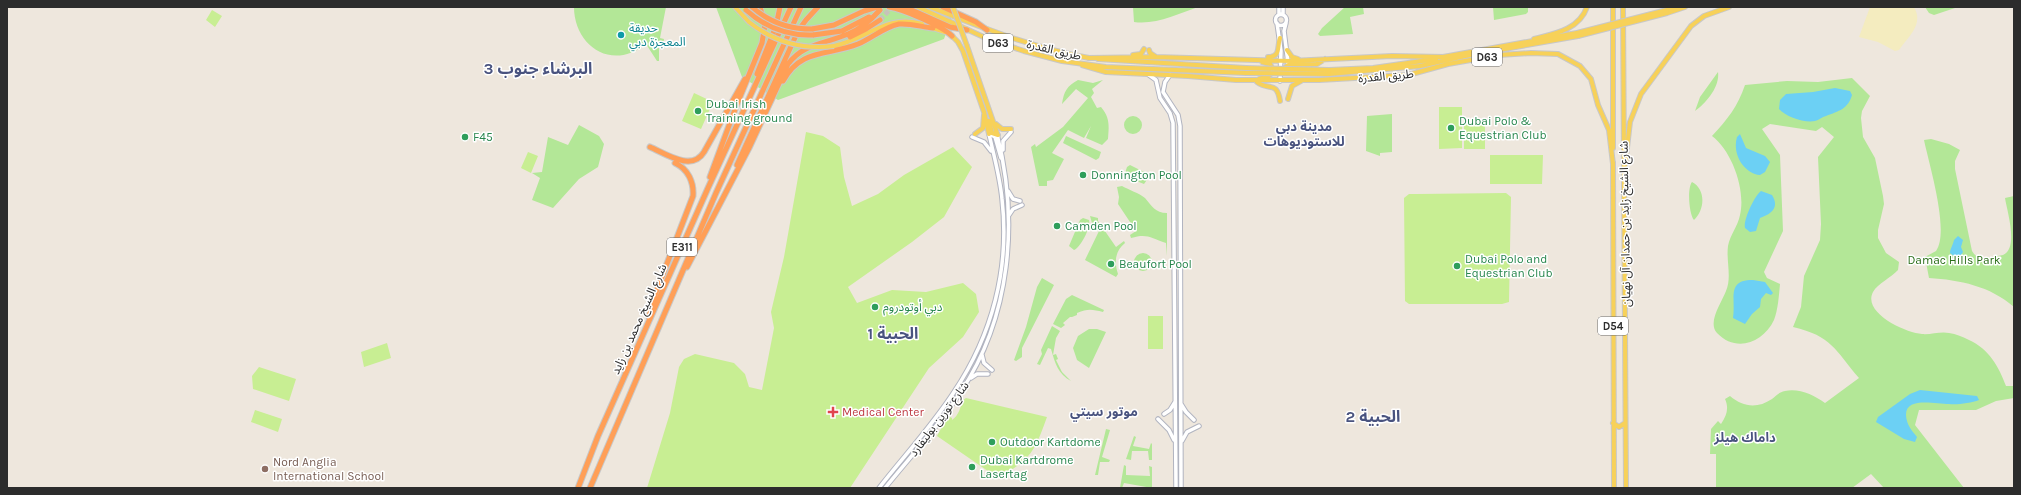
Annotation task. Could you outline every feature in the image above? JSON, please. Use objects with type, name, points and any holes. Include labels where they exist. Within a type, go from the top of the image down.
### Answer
[{"type":"highway","points":[[752,7],[764,16],[781,24],[799,29],[812,29],[834,25],[864,11],[878,9]]},
{"type":"highway","points":[[708,188],[713,164],[758,55],[765,31],[764,19],[760,7]]},
{"type":"highway","points":[[747,101],[776,26],[780,7]]},
{"type":"highway","name":"شارع الشيخ محمد بن زايد","points":[[578,488],[598,436],[747,101],[791,7]]},
{"type":"highway","name":"شارع الشيخ محمد بن زايد","points":[[590,488],[680,278],[801,7]]},
{"type":"highway","points":[[724,196],[798,31],[818,7]]},
{"type":"highway","points":[[848,19],[866,7]]},
{"type":"highway","points":[[889,7],[902,10],[944,29],[952,36]]},
{"type":"highway","points":[[905,7],[950,27],[968,30]]},
{"type":"highway","points":[[943,7],[979,24],[987,30]]},
{"type":"highway","points":[[949,7],[957,13]]},
{"type":"highway","points":[[744,8],[762,22],[780,31],[793,34],[813,35],[835,33],[850,28],[878,9]]},
{"type":"highway","points":[[762,121],[783,73],[791,60],[803,50],[854,31],[866,24],[878,9]]},
{"type":"highway","points":[[822,42],[851,36],[880,20]]},
{"type":"highway","points":[[680,278],[698,250],[762,121],[786,76],[794,66],[805,58],[856,45],[894,26],[909,24],[933,28]]},
{"type":"highway","points":[[646,328],[653,300],[693,196],[693,185],[688,174],[676,162],[688,165],[701,161],[758,55]]},
{"type":"highway","points":[[650,147],[684,161],[694,161],[702,155],[717,130]]},
{"type":"main road","points":[[734,7],[749,22],[768,35],[789,44],[811,47],[834,46],[853,40],[893,22],[910,21],[952,36],[961,46],[984,112],[989,134],[994,136],[999,156],[1002,158]]},
{"type":"main road","name":"طريق القدرة","points":[[918,7],[968,30],[1024,51],[1106,72],[1236,80],[1280,78],[1304,81],[1398,76],[1422,72],[1448,64],[1491,56],[1531,53],[1558,54],[1573,61],[1585,70],[1592,81],[1597,101],[1609,130],[1613,164]]},
{"type":"main road","name":"طريق القدرة","points":[[930,7],[987,30],[1039,47],[1088,58],[1120,62],[1246,70]]},
{"type":"main road","points":[[953,7],[997,134],[992,134],[987,114],[984,112]]},
{"type":"main road","points":[[1279,7],[1281,14],[1286,18],[1284,31],[1287,50],[1288,80]]},
{"type":"main road","points":[[1280,78],[1280,38],[1276,18],[1281,14],[1283,7]]},
{"type":"main road","points":[[1511,45],[1563,31],[1580,20],[1587,7]]},
{"type":"main road","name":"شارع الشيخ زايد بن حمدان آل نهيان","points":[[1613,7],[1614,488]]},
{"type":"main road","name":"شارع الشيخ زايد بن حمدان آل نهيان","points":[[1623,7],[1626,488]]},
{"type":"main road","name":"طريق القدرة","points":[[1667,12],[1676,7]]},
{"type":"main road","name":"طريق القدرة","points":[[1082,65],[1329,72],[1399,69],[1578,35],[1685,7]]},
{"type":"main road","points":[[1624,169],[1627,158],[1630,122],[1641,94],[1693,24],[1704,16],[1729,7]]},
{"type":"main road","points":[[1277,23],[1281,25],[1286,23]]},
{"type":"main road","name":"طريق القدرة","points":[[1329,72],[1380,67],[1578,35]]},
{"type":"main road","points":[[1258,59],[1272,57],[1277,54],[1280,38]]},
{"type":"main road","points":[[1138,48],[1141,54]]},
{"type":"main road","points":[[1287,50],[1294,58],[1306,60]]},
{"type":"main road","points":[[1130,57],[1149,51],[1156,57]]},
{"type":"main road","name":"طريق القدرة","points":[[1088,58],[1156,57],[1258,59],[1281,60],[1288,65],[1306,60],[1392,56],[1445,57]]},
{"type":"main road","points":[[1249,59],[1252,61],[1267,62],[1272,67],[1270,75],[1258,80]]},
{"type":"main road","points":[[1280,78],[1284,68],[1288,65],[1317,64],[1326,59]]},
{"type":"main road","points":[[1399,69],[1420,69],[1448,64]]},
{"type":"main road","points":[[1147,74],[1156,80],[1161,101],[1171,115],[1173,126],[1176,488]]},
{"type":"main road","points":[[1164,86],[1170,75]]},
{"type":"main road","points":[[1157,89],[1159,76],[1164,77],[1164,96],[1176,112],[1180,126],[1181,488]]},
{"type":"main road","points":[[1258,80],[1276,89],[1280,101]]},
{"type":"main road","points":[[1288,99],[1292,86],[1304,81]]},
{"type":"main road","points":[[984,112],[983,128],[974,136],[986,143],[994,156]]},
{"type":"main road","points":[[994,122],[1002,129],[1011,130],[1003,141],[1002,158]]},
{"type":"main road","name":"شارع تورين بوليفارد","points":[[879,488],[935,414],[954,393],[969,368],[987,324],[999,287],[1004,250],[1002,246],[1003,221],[1001,189],[989,134]]},
{"type":"main road","name":"شارع تورين بوليفارد","points":[[885,488],[953,403],[968,381],[982,354],[998,308],[1008,258],[1008,216],[1006,187],[997,134]]},
{"type":"main road","points":[[1006,187],[1011,198],[1021,203],[1013,209],[1008,216]]},
{"type":"main road","points":[[1000,225],[1003,221]]},
{"type":"main road","points":[[1002,246],[1006,249],[1005,259],[1008,258]]},
{"type":"main road","points":[[982,354],[984,363],[992,370]]},
{"type":"main road","points":[[968,381],[975,374],[988,374]]},
{"type":"main road","points":[[1164,414],[1172,408],[1175,401]]},
{"type":"main road","points":[[1180,402],[1186,412],[1194,420]]},
{"type":"main road","points":[[1158,419],[1169,430],[1175,443]]},
{"type":"main road","points":[[1613,423],[1620,427],[1626,422]]},
{"type":"main road","points":[[1181,444],[1188,432],[1199,426]]},
{"type":"main road","points":[[899,463],[901,464],[901,468]]},
{"type":"green space","name":"حديقة المعجزة دبي","points":[[574,7],[666,7],[660,38],[664,39],[663,45],[659,44],[659,61],[657,61],[646,44],[633,52],[620,55],[608,55],[597,50],[588,43],[580,33]]},
{"type":"green space","points":[[716,7],[955,7],[944,39],[778,100],[742,77]]},
{"type":"green space","points":[[1133,7],[1198,7],[1167,18],[1142,23],[1134,22]]},
{"type":"green space","points":[[1345,7],[1363,7],[1364,14],[1350,17],[1353,34],[1320,36],[1318,34],[1322,28]]},
{"type":"green space","points":[[1493,7],[1528,7],[1528,12],[1526,14],[1494,20]]},
{"type":"green space","points":[[1925,7],[1955,8],[1934,15],[1929,13]]},
{"type":"green space","points":[[212,10],[222,16],[215,27],[206,20]]},
{"type":"green space","points":[[1718,72],[1715,89],[1704,104],[1695,111],[1700,97]]},
{"type":"green space","points":[[1852,78],[1870,96],[1862,111],[1861,118],[1863,137],[1875,158],[1883,196],[1884,204],[1878,230],[1878,238],[1886,253],[1899,262],[1898,270],[1878,286],[1873,292],[1871,300],[1874,307],[1879,314],[1887,320],[1906,330],[1922,334],[1943,332],[1952,333],[1976,344],[1992,359],[2006,386],[2014,386],[2014,398],[1996,401],[1976,410],[1919,410],[1915,425],[1964,488],[1884,488],[1871,474],[1852,488],[1716,488],[1716,454],[1710,454],[1711,429],[1718,421],[1721,424],[1725,418],[1727,408],[1725,399],[1730,396],[1740,403],[1756,405],[1772,399],[1779,393],[1796,390],[1816,397],[1825,403],[1859,378],[1832,345],[1816,335],[1793,327],[1801,307],[1804,276],[1820,240],[1821,224],[1818,157],[1834,137],[1822,127],[1816,131],[1770,124],[1762,129],[1780,155],[1783,231],[1764,272],[1767,278],[1780,284],[1774,320],[1769,328],[1763,335],[1756,339],[1748,343],[1740,344],[1732,343],[1724,339],[1714,328],[1714,318],[1716,312],[1728,286],[1728,246],[1740,215],[1741,194],[1736,172],[1726,151],[1712,136],[1732,112],[1745,85],[1787,81],[1818,82]]},
{"type":"green space","points":[[1078,80],[1093,83],[1103,80],[1092,89],[1094,93],[1091,97],[1097,108],[1101,107],[1106,115],[1109,126],[1108,139],[1102,145],[1086,138],[1091,126],[1084,138],[1068,130],[1052,153],[1064,159],[1053,180],[1047,181],[1047,186],[1039,186],[1031,147],[1035,144],[1036,147],[1063,127],[1088,98],[1076,89],[1062,104],[1067,89],[1071,84]]},
{"type":"green space","name":"Dubai Irish Training ground","points":[[694,93],[713,102],[701,129],[682,121]]},
{"type":"green space","name":"Dubai Polo & Equestrian Club","points":[[1439,107],[1462,107],[1462,148],[1439,149]]},
{"type":"green space","points":[[1392,114],[1392,152],[1380,153],[1380,156],[1366,151],[1367,116]]},
{"type":"green space","points":[[1133,116],[1139,119],[1142,125],[1139,131],[1133,134],[1127,131],[1124,125],[1127,119]]},
{"type":"green space","points":[[1464,124],[1485,124],[1485,136],[1464,136]]},
{"type":"green space","points":[[579,125],[599,136],[604,144],[598,167],[579,179],[553,208],[532,200],[540,178],[532,173],[542,172],[548,137],[568,145]]},
{"type":"green space","name":"دبي أوتودروم","points":[[806,132],[823,136],[840,147],[844,177],[852,206],[878,194],[904,175],[953,147],[972,167],[944,217],[912,242],[848,287],[857,303],[892,290],[926,292],[963,283],[976,294],[979,312],[963,337],[929,368],[850,488],[647,488],[670,413],[679,367],[684,359],[695,354],[734,363],[745,374],[749,387],[762,390],[774,328],[771,312],[784,257]]},
{"type":"green space","points":[[1066,136],[1101,152],[1099,158],[1096,160],[1063,143]]},
{"type":"green space","points":[[1464,138],[1485,138],[1485,149],[1464,149]]},
{"type":"green space","name":"Damac Hills Park","points":[[1931,139],[1949,144],[1960,150],[1955,161],[1955,169],[1972,251],[1978,257],[1985,258],[2003,255],[2008,251],[2011,229],[2005,198],[2014,196],[2014,307],[1995,294],[1974,285],[1952,280],[1929,278],[1925,257],[1936,251],[1940,242],[1941,229],[1934,181],[1924,140]]},
{"type":"green space","points":[[528,152],[538,156],[531,173],[521,168]]},
{"type":"green space","points":[[1490,155],[1543,155],[1542,184],[1490,184]]},
{"type":"green space","points":[[1130,165],[1148,174],[1149,177],[1144,184],[1124,176],[1127,167]]},
{"type":"green space","points":[[1692,182],[1697,185],[1702,194],[1702,205],[1698,216],[1694,220],[1689,201],[1690,185]]},
{"type":"green space","points":[[1122,186],[1143,196],[1159,212],[1167,213],[1167,256],[1166,243],[1145,236],[1131,238],[1130,235],[1136,231],[1118,204],[1119,197],[1117,187]]},
{"type":"green space","name":"Dubai Polo and Equestrian Club","points":[[1506,193],[1511,197],[1509,302],[1502,304],[1409,304],[1405,301],[1404,198],[1409,194]]},
{"type":"green space","points":[[1090,216],[1098,218],[1098,221],[1116,247],[1124,241],[1125,243],[1117,253],[1116,265],[1118,274],[1116,277],[1085,260],[1099,231],[1091,226],[1092,223]]},
{"type":"green space","points":[[1083,218],[1089,220],[1087,232],[1080,245],[1074,250],[1069,246],[1080,220]]},
{"type":"green space","points":[[1139,253],[1147,253],[1152,258],[1150,269],[1147,271],[1139,271],[1134,266],[1134,258]]},
{"type":"green space","points":[[1042,278],[1054,285],[1022,348],[1022,357],[1016,361],[1014,360],[1026,327],[1037,287]]},
{"type":"green space","points":[[1072,295],[1104,310],[1103,312],[1085,310],[1070,317],[1063,323],[1065,325],[1061,328],[1053,324],[1066,299]]},
{"type":"green space","points":[[1148,316],[1163,316],[1163,349],[1148,349]]},
{"type":"green space","points":[[1052,326],[1060,331],[1056,338],[1053,355],[1051,349],[1048,348],[1040,365],[1037,364],[1042,354],[1041,350]]},
{"type":"green space","points":[[1089,329],[1097,329],[1106,332],[1089,368],[1077,360],[1073,348],[1078,336]]},
{"type":"green space","points":[[387,343],[391,358],[364,367],[361,352]]},
{"type":"green space","points":[[1056,354],[1058,359],[1056,360],[1062,372],[1071,381],[1063,375],[1053,355]]},
{"type":"green space","points":[[259,367],[296,379],[289,401],[253,389],[252,376]]},
{"type":"green space","name":"Outdoor Kartdome","points":[[966,398],[1047,417],[1030,454],[1018,466],[998,478],[937,436],[948,416],[952,418],[952,420],[959,411],[963,400]]},
{"type":"green space","points":[[255,410],[282,419],[278,432],[251,422]]},
{"type":"green space","points":[[1106,429],[1110,430],[1102,457],[1110,460],[1109,462],[1100,462],[1098,475],[1095,475]]},
{"type":"green space","points":[[1134,436],[1136,437],[1133,446],[1149,449],[1151,443],[1152,444],[1152,460],[1149,460],[1148,451],[1132,451],[1131,460],[1126,459]]},
{"type":"green space","points":[[1124,465],[1126,466],[1126,475],[1150,476],[1149,466],[1152,467],[1152,488],[1124,483],[1122,488],[1120,488]]},
{"type":"sand","points":[[1870,7],[1914,7],[1917,13],[1917,19],[1914,30],[1899,50],[1895,51],[1878,42],[1859,37]]},
{"type":"water","points":[[1835,88],[1850,91],[1852,95],[1850,100],[1842,109],[1816,121],[1796,119],[1786,115],[1779,109],[1780,100],[1786,94],[1813,92]]},
{"type":"water","points":[[1740,134],[1746,148],[1765,156],[1770,162],[1765,172],[1760,175],[1749,170],[1740,161],[1736,149],[1736,143],[1737,137]]},
{"type":"water","points":[[1761,191],[1772,195],[1775,207],[1768,215],[1760,218],[1756,231],[1750,232],[1745,228],[1746,219],[1753,202]]},
{"type":"water","points":[[1958,236],[1963,240],[1961,247],[1963,252],[1961,255],[1955,257],[1950,253],[1950,251],[1954,240]]},
{"type":"water","points":[[1753,280],[1765,282],[1773,293],[1771,295],[1766,293],[1761,299],[1760,307],[1752,314],[1745,324],[1733,318],[1734,292],[1739,283]]},
{"type":"water","points":[[1920,390],[1977,396],[1979,400],[1960,404],[1927,402],[1912,404],[1908,408],[1906,415],[1909,426],[1917,437],[1915,442],[1904,439],[1876,422],[1878,417],[1910,394]]},
{"type":"tunnel","points":[[880,20],[892,7]]},
{"type":"place","name":"حديقة المعجزة دبي","points":[[621,35]]},
{"type":"place","name":"Dubai Irish Training ground","points":[[698,111]]},
{"type":"place","name":"Dubai Polo & Equestrian Club","points":[[1451,128]]},
{"type":"place","name":"F45","points":[[465,137]]},
{"type":"place","name":"Donnington Pool","points":[[1083,175]]},
{"type":"place","name":"Camden Pool","points":[[1057,226]]},
{"type":"place","name":"Beaufort Pool","points":[[1111,264]]},
{"type":"place","name":"Dubai Polo and Equestrian Club","points":[[1457,266]]},
{"type":"place","name":"دبي أوتودروم","points":[[875,307]]},
{"type":"place","name":"Medical Center","points":[[833,412]]},
{"type":"place","name":"Outdoor Kartdome","points":[[992,442]]},
{"type":"place","name":"Dubai Kartdrome Lasertag","points":[[972,467]]},
{"type":"place","name":"Nord Anglia International School","points":[[265,469]]},
{"type":"district","name":"البرشاء جنوب 3","points":[[538,68]]},
{"type":"district","name":"مدينة دبي للاستوديوهات","points":[[1304,134]]},
{"type":"district","name":"الحبية 1","points":[[893,333]]},
{"type":"district","name":"موتور سيتي","points":[[1104,411]]},
{"type":"district","name":"الحبية 2","points":[[1373,416]]},
{"type":"district","name":"داماك هيلز","points":[[1745,437]]}]
